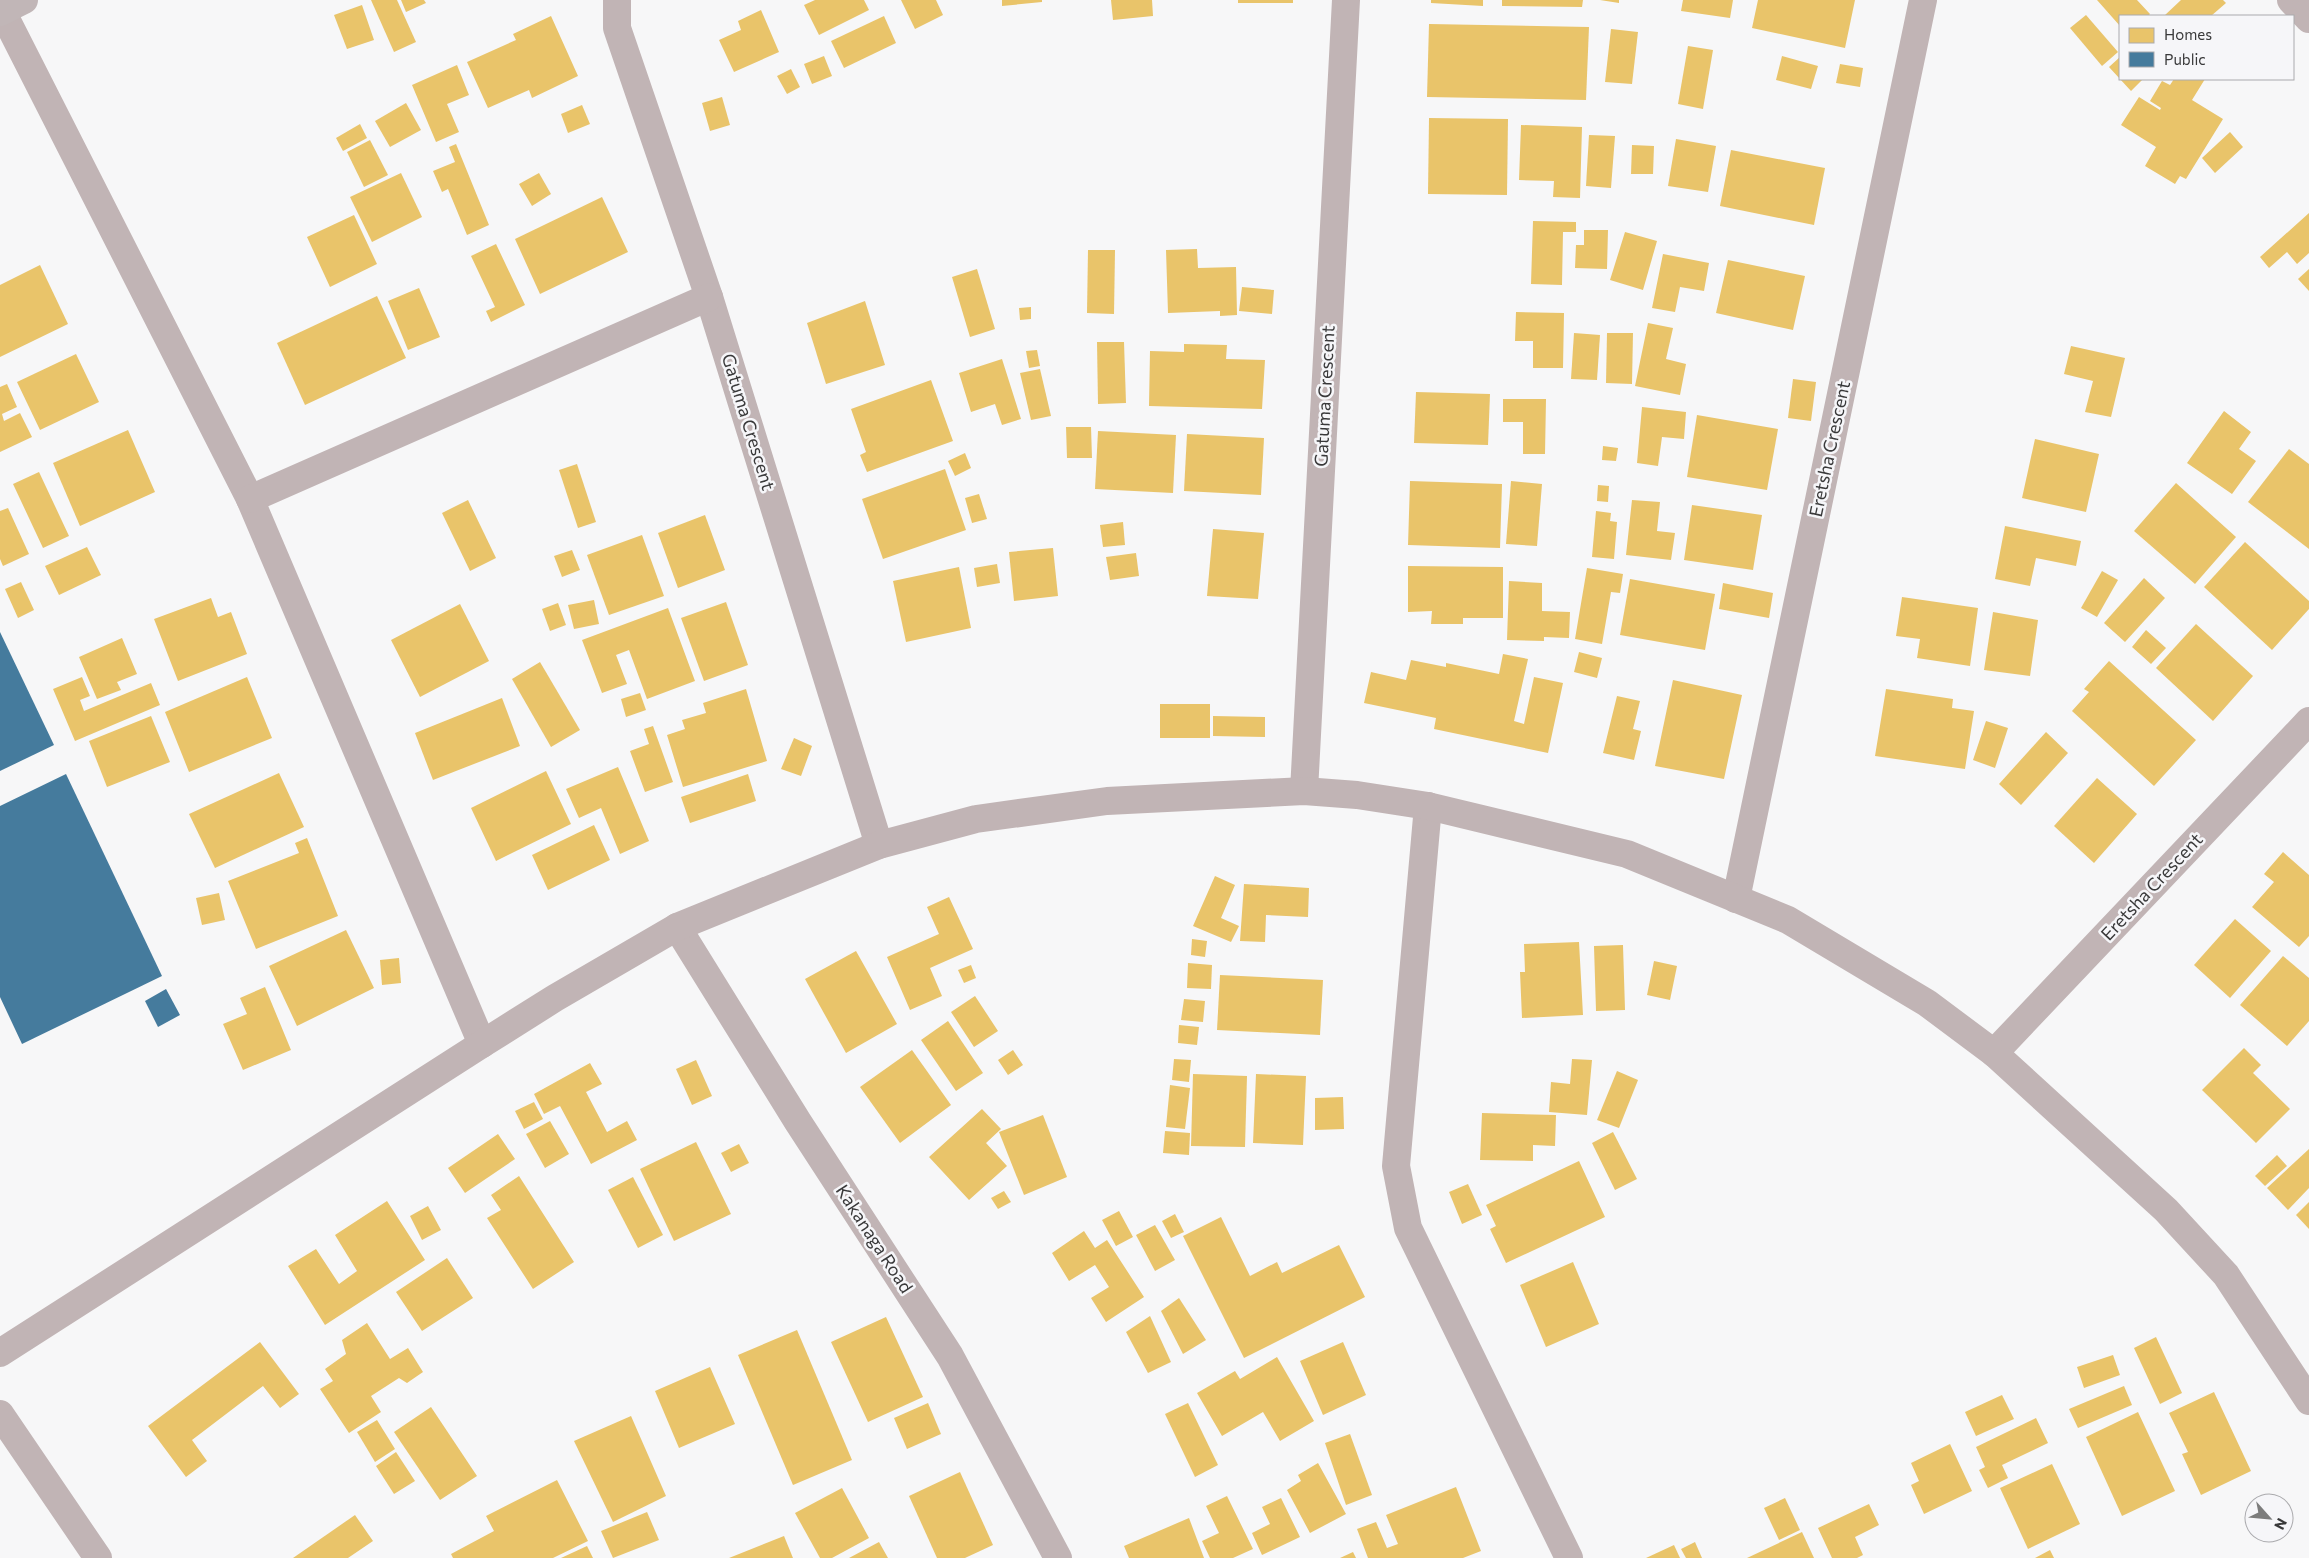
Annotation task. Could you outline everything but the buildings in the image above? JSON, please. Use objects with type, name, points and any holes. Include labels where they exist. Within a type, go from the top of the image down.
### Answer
[{"type":"street","name":"Gatuma Crescent","points":[[617,0],[617,28],[709,297],[879,845]]},
{"type":"street","name":"Gatuma Crescent","points":[[1304,791],[1346,0]]},
{"type":"street","name":"Eretsha Crescent","points":[[1736,899],[1924,0]]},
{"type":"street","points":[[2291,0],[2309,20]]},
{"type":"street","points":[[9,7],[250,499],[482,1044]]},
{"type":"street","points":[[250,499],[709,297]]},
{"type":"street","name":"Eretsha Crescent","points":[[1994,1053],[2309,721]]},
{"type":"street","points":[[0,1353],[482,1044],[677,927],[879,845],[976,819],[1107,801],[1304,791],[1357,795],[1428,806],[1627,854],[1788,920],[1927,1003],[1994,1053],[2166,1210],[2226,1275],[2309,1401]]},
{"type":"street","points":[[1428,806],[1396,1166],[1408,1228],[1568,1558]]},
{"type":"street","name":"Kakanaga Road","points":[[677,927],[798,1122],[950,1356],[1058,1558]]},
{"type":"street","points":[[0,1414],[98,1558]]}]
